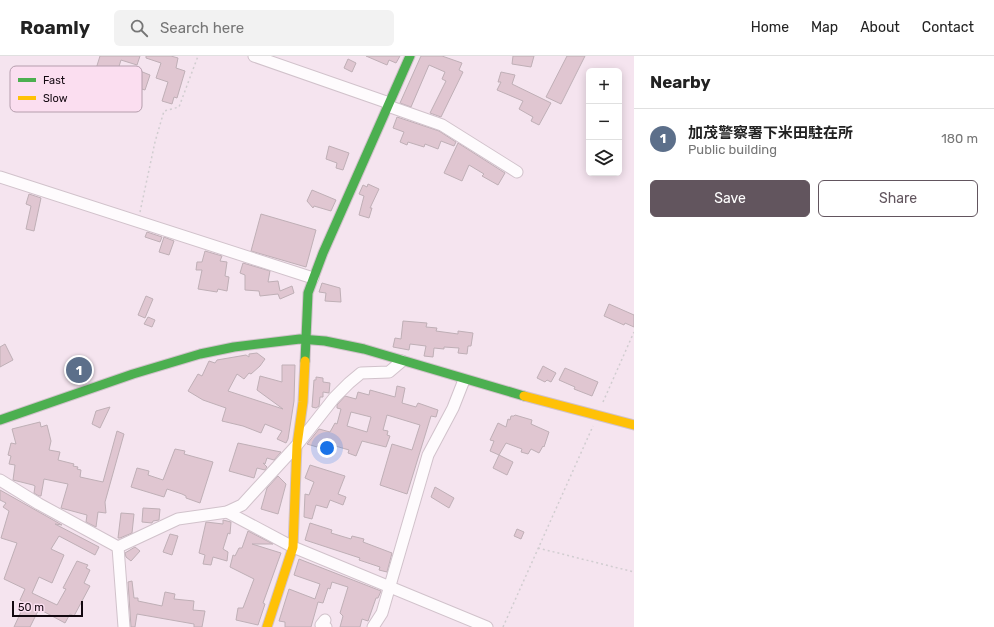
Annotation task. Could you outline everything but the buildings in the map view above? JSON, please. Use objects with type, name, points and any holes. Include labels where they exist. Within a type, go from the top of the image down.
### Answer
[{"type":"street","points":[[254,56],[442,125],[517,172]]},
{"type":"street","points":[[267,627],[293,546],[297,445],[303,402],[308,292],[410,56]]},
{"type":"street","points":[[0,177],[313,278]]},
{"type":"street","points":[[0,420],[48,405],[131,374],[212,350],[247,344],[305,339],[349,346],[464,380],[598,414],[634,426]]},
{"type":"street","points":[[118,548],[178,519],[227,512],[242,505],[297,445],[349,382],[361,373],[389,372],[402,361]]},
{"type":"street","points":[[373,627],[382,613],[428,455],[453,408],[464,380]]},
{"type":"street","points":[[0,480],[39,504],[118,548]]},
{"type":"street","points":[[227,512],[293,546],[487,627]]},
{"type":"street","points":[[118,548],[124,627]]},
{"type":"path","points":[[138,222],[155,142],[164,110],[179,107],[198,56]]},
{"type":"path","points":[[503,627],[634,332]]},
{"type":"path","points":[[538,548],[634,572]]},
{"type":"traffic: fast","points":[[305,361],[308,293],[323,253],[410,56]]},
{"type":"traffic: fast","points":[[0,420],[133,374],[200,354],[234,347],[300,339],[325,341],[364,349],[524,396]]},
{"type":"traffic: slow","points":[[267,627],[293,547],[297,445],[303,402],[305,361]]},
{"type":"traffic: slow","points":[[524,396],[634,425]]},
{"type":"place","name":"加茂警察署下米田駐在所","points":[[79,370]]}]
